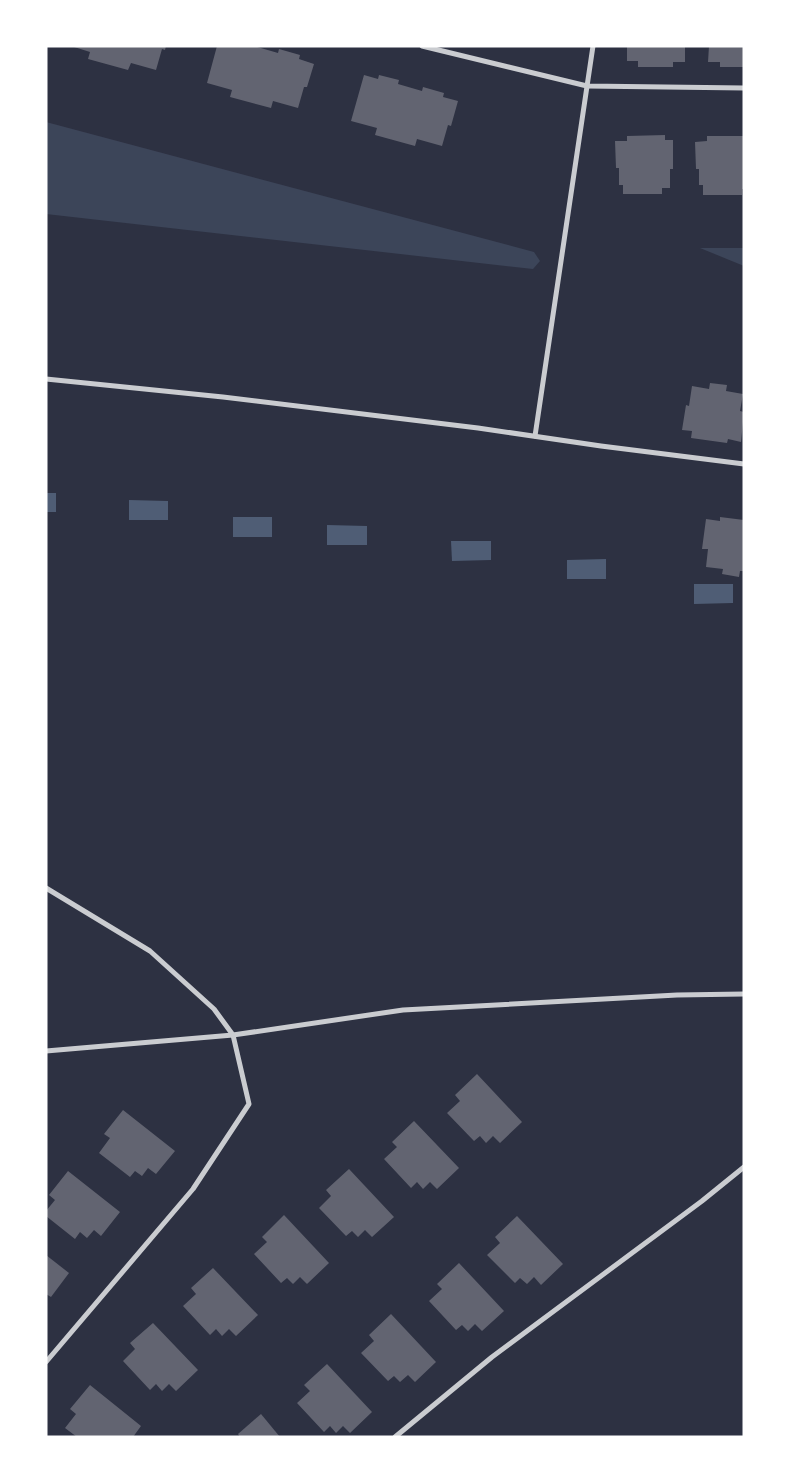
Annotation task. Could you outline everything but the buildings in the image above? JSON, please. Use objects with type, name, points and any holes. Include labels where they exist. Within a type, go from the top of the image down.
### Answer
[{"type":"street","points":[[422,46],[587,86],[744,88]]},
{"type":"street","points":[[535,436],[593,46]]},
{"type":"street","points":[[46,379],[222,397],[744,464]]},
{"type":"street","points":[[46,888],[150,951],[214,1008],[233,1036],[249,1104],[193,1189],[46,1362]]},
{"type":"street","points":[[46,1051],[233,1036],[403,1010],[677,995],[744,994]]},
{"type":"street","points":[[395,1437],[492,1357],[702,1201],[744,1167]]},
{"type":"shaded area","points":[[46,122],[534,252],[540,261],[533,269],[46,214]]},
{"type":"shaded area","points":[[700,248],[744,248],[744,266]]},
{"type":"shaded area","points":[[46,493],[56,493],[56,512],[46,512]]},
{"type":"shaded area","points":[[129,500],[168,501],[168,520],[129,520]]},
{"type":"shaded area","points":[[233,517],[272,517],[272,537],[233,537]]},
{"type":"shaded area","points":[[327,525],[367,526],[367,545],[327,545]]},
{"type":"shaded area","points":[[451,541],[491,541],[491,560],[452,561]]},
{"type":"shaded area","points":[[606,559],[606,579],[567,579],[567,560]]},
{"type":"shaded area","points":[[694,584],[733,584],[733,603],[694,604]]}]
